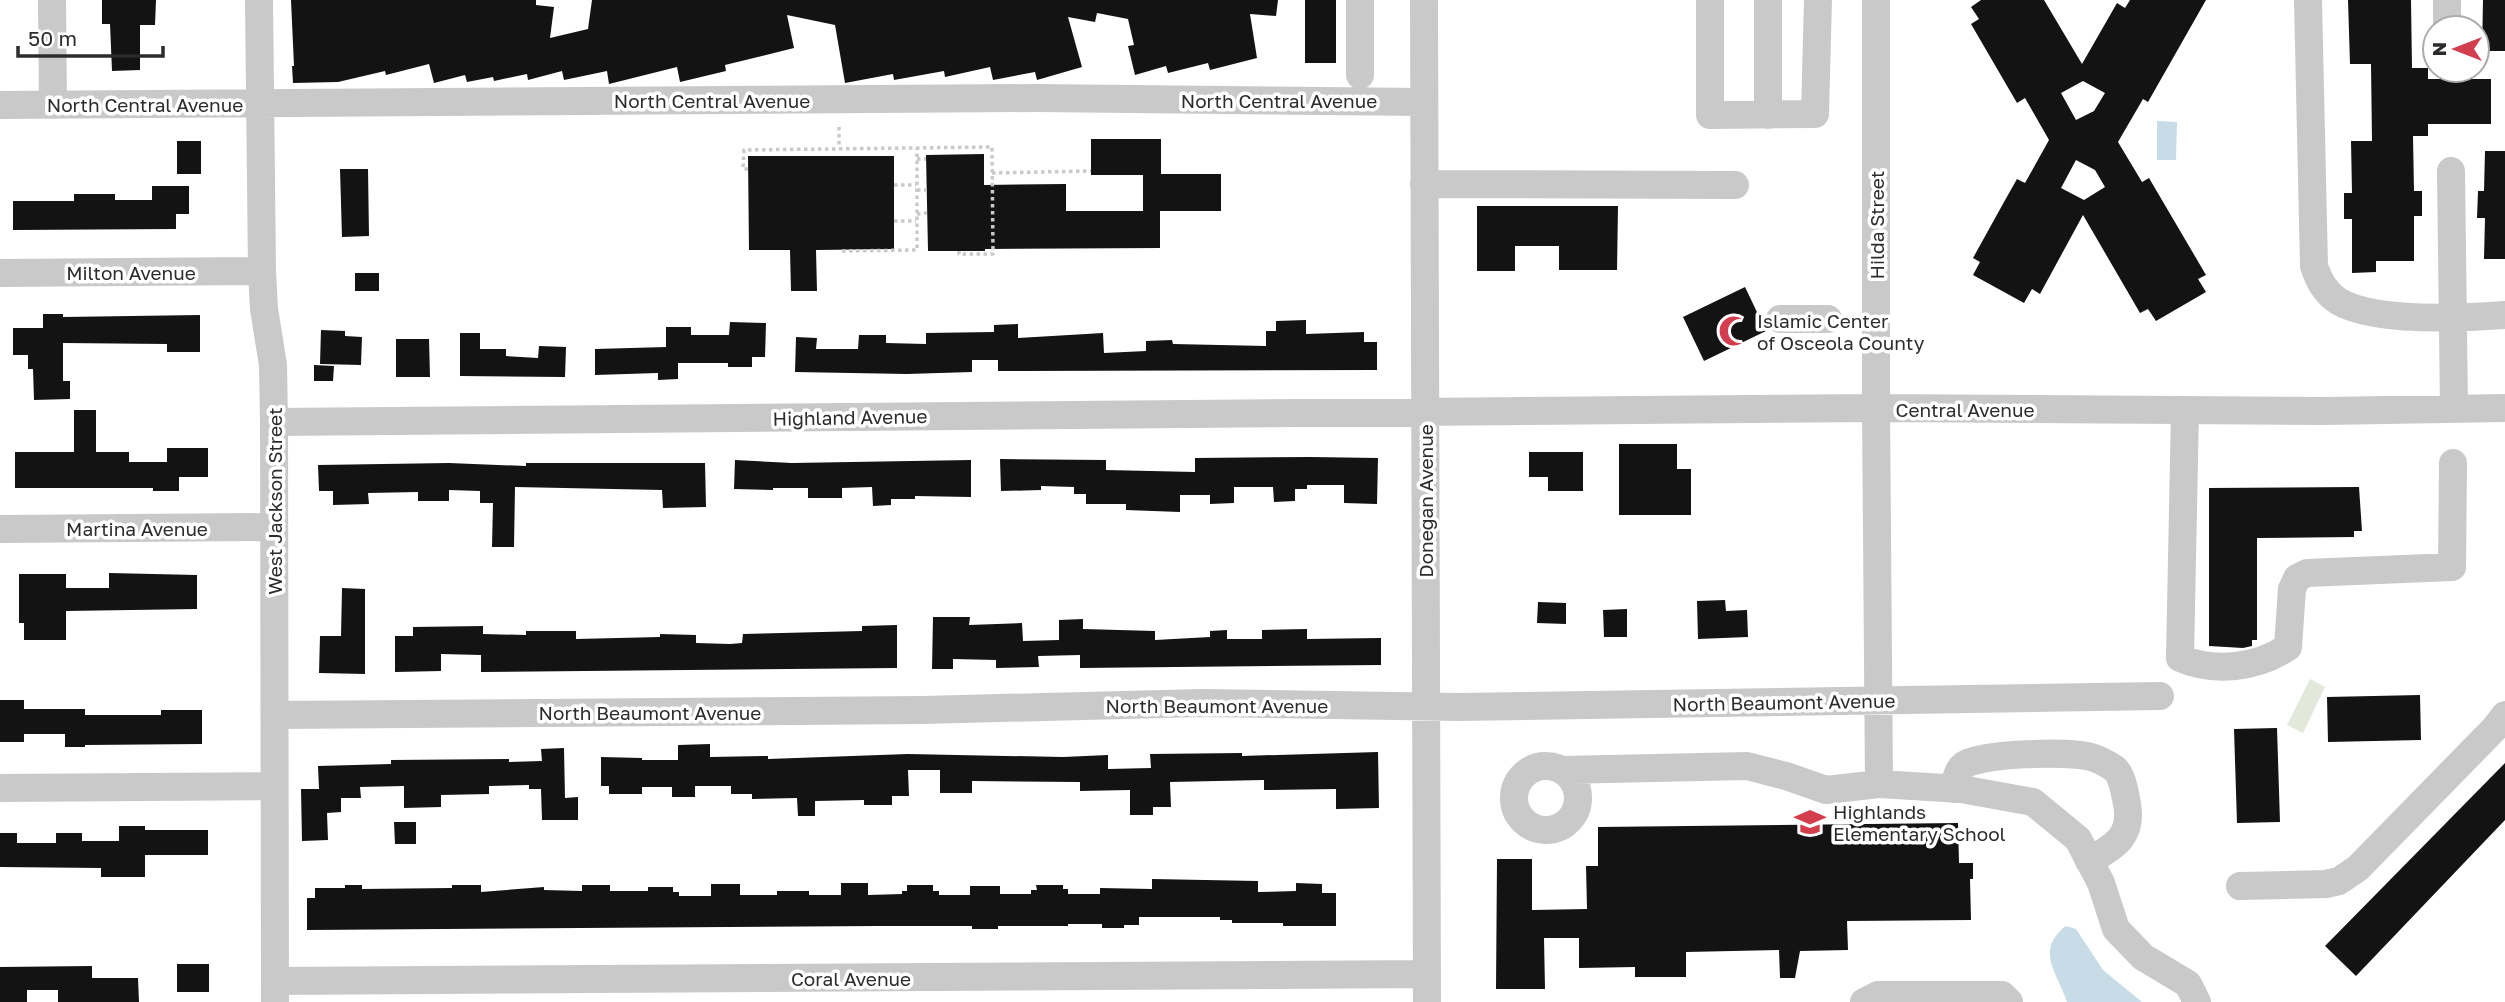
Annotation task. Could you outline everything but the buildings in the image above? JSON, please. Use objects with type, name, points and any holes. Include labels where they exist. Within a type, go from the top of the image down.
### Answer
[{"type":"street","points":[[52,0],[52,104]]},
{"type":"street","name":"West Jackson Street","points":[[259,0],[262,271],[264,309],[273,365],[274,422],[275,992]]},
{"type":"street","points":[[1360,0],[1360,75]]},
{"type":"street","name":"Donegan Avenue","points":[[1424,0],[1427,1002]]},
{"type":"street","points":[[1710,0],[1710,115],[1815,114],[1818,0]]},
{"type":"street","points":[[1768,0],[1768,115]]},
{"type":"street","name":"Hilda Street","points":[[1876,0],[1875,408],[1879,784]]},
{"type":"street","points":[[2308,0],[2315,266],[2320,284],[2338,301],[2364,312],[2453,318],[2505,315]]},
{"type":"street","name":"North Central Avenue","points":[[0,105],[1036,98],[1424,102]]},
{"type":"street","points":[[2451,171],[2454,409]]},
{"type":"street","points":[[1424,184],[1735,185]]},
{"type":"street","name":"Milton Avenue","points":[[0,273],[262,271]]},
{"type":"street","points":[[1780,319],[1828,319]]},
{"type":"street","name":"Central Avenue","points":[[1425,411],[2505,408]]},
{"type":"street","points":[[2185,410],[2180,658],[2195,664],[2236,667],[2271,659],[2288,647],[2292,589],[2297,578],[2307,573],[2452,567],[2453,463]]},
{"type":"street","name":"Highland Avenue","points":[[274,422],[1425,411]]},
{"type":"street","name":"Martina Avenue","points":[[0,529],[274,527]]},
{"type":"street","name":"North Beaumont Avenue","points":[[275,715],[923,710],[1202,703],[1426,707],[2160,696]]},
{"type":"street","points":[[2240,886],[2326,884],[2339,881],[2358,868],[2505,715]]},
{"type":"street","points":[[1954,789],[1959,769],[1966,764],[1994,756],[2072,754],[2093,758],[2105,764],[2116,770],[2124,788],[2128,813],[2126,833],[2115,845],[2089,861]]},
{"type":"street","points":[[1562,770],[1746,765],[1826,790],[1879,784],[1954,789],[2033,802],[2078,839],[2101,883],[2116,929],[2143,957],[2188,984],[2197,1002]]},
{"type":"street","points":[[0,788],[274,786]]},
{"type":"street","name":"Coral Avenue","points":[[275,992],[1427,974]]},
{"type":"street","points":[[1864,1002],[1878,995],[2002,995],[2009,1002]]},
{"type":"path","points":[[839,127],[839,148]]},
{"type":"path","points":[[842,251],[917,250],[917,147]]},
{"type":"path","points":[[748,169],[743,169],[744,150],[992,147],[993,254],[958,254],[958,251]]},
{"type":"path","points":[[917,159],[926,159]]},
{"type":"path","points":[[992,173],[1091,171]]},
{"type":"path","points":[[894,185],[927,190]]},
{"type":"path","points":[[917,214],[927,213]]},
{"type":"path","points":[[894,221],[917,221]]},
{"type":"shaded area","points":[[2310,679],[2325,687],[2303,733],[2287,725]]},
{"type":"water","points":[[2157,121],[2177,122],[2176,160],[2157,160]]},
{"type":"water","points":[[2066,926],[2076,929],[2103,970],[2142,1002],[2067,1002],[2054,972],[2050,953],[2056,935]]},
{"type":"place","name":"Islamic Center of Osceola County","points":[[1734,331]]},
{"type":"place","name":"Highlands Elementary School","points":[[1810,822]]}]
